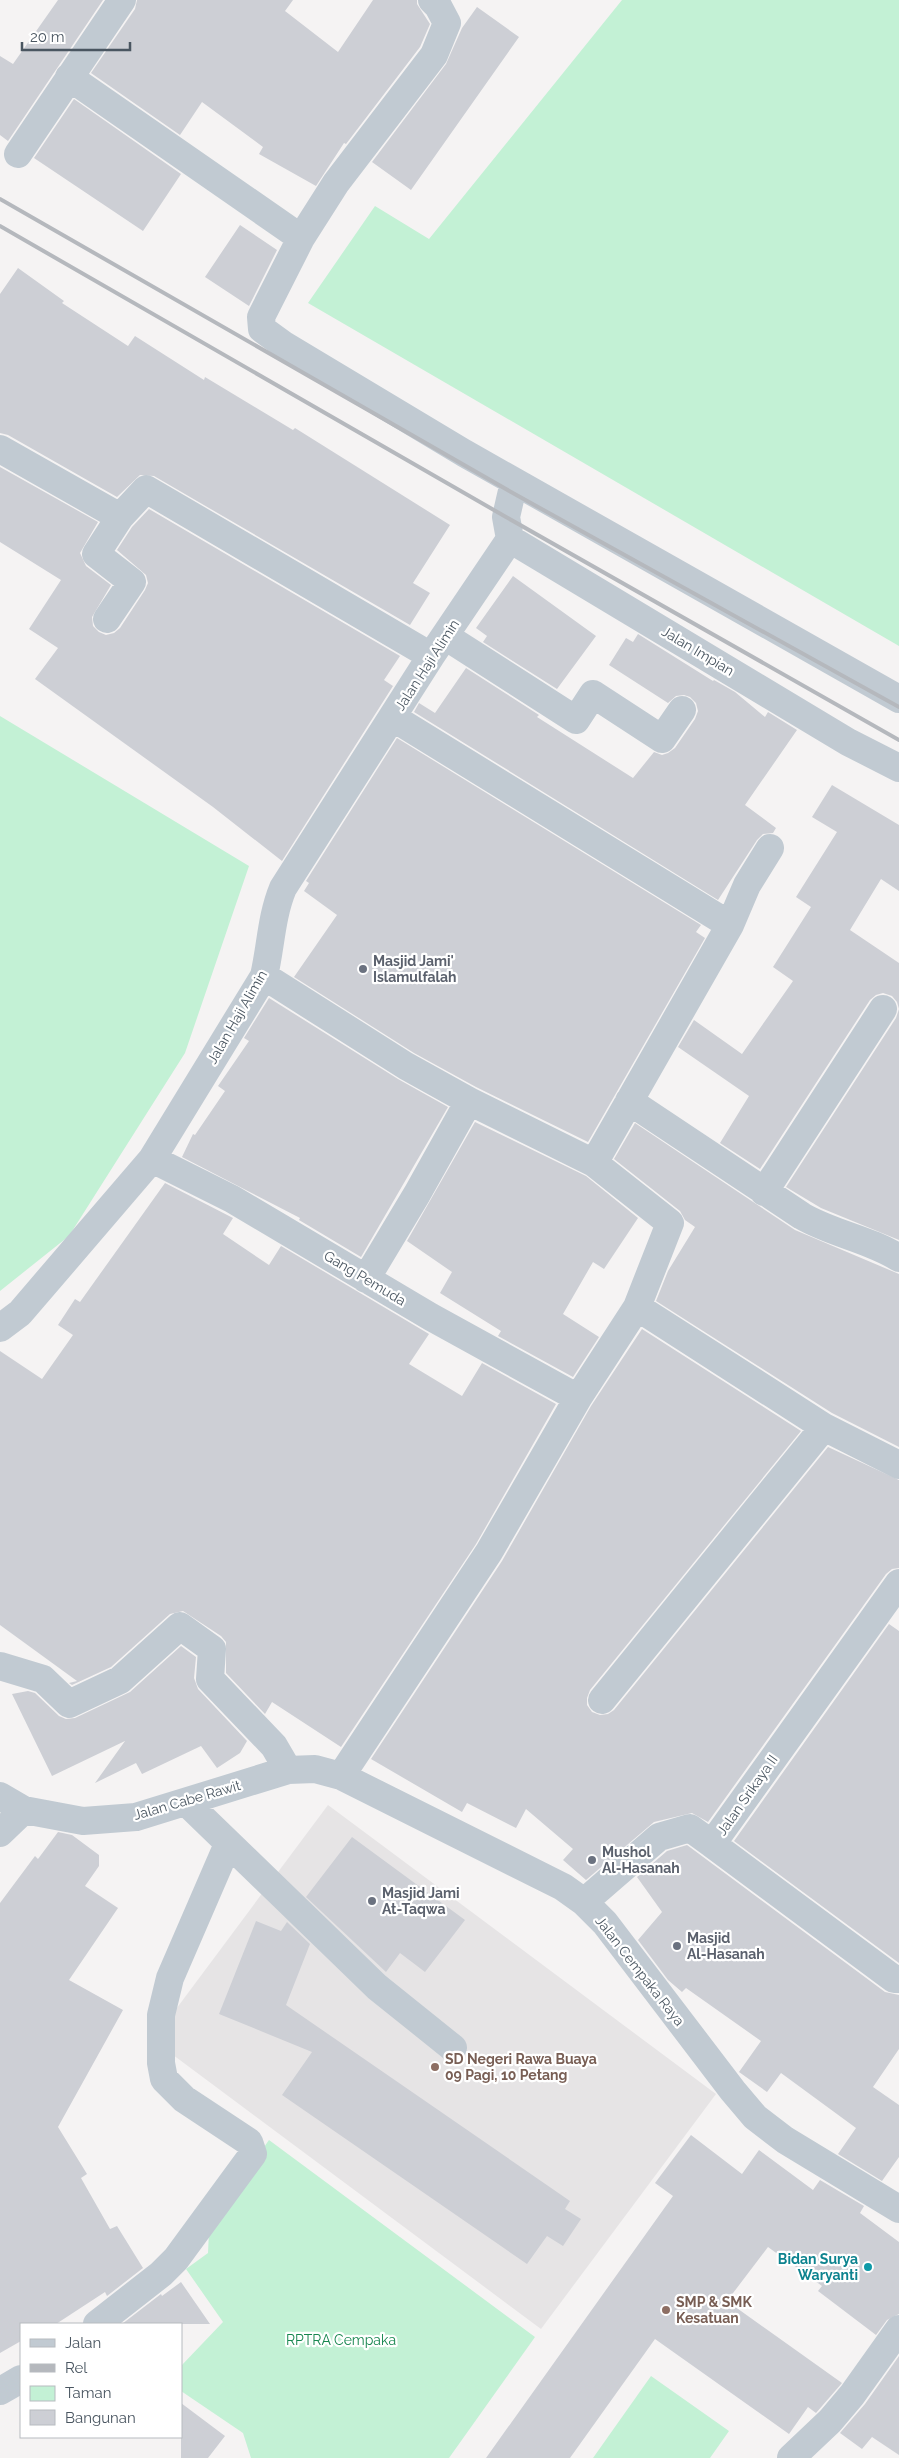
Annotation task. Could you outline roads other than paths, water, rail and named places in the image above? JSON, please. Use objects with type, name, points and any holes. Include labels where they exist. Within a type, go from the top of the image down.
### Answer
[{"type":"street","points":[[18,154],[122,0]]},
{"type":"street","points":[[432,0],[438,6],[447,23],[434,55],[336,183],[301,238],[264,309],[261,317],[262,329],[292,350],[514,482],[899,699]]},
{"type":"street","points":[[69,77],[301,238]]},
{"type":"street","points":[[0,448],[120,517]]},
{"type":"street","points":[[506,544],[506,517],[514,482]]},
{"type":"street","points":[[108,619],[132,582],[96,554],[120,517],[146,489],[576,720],[593,694],[662,739],[682,710]]},
{"type":"street","name":"Jalan Haji Alimin","points":[[0,1328],[20,1313],[152,1159],[264,976],[269,957],[275,909],[283,888],[438,646],[506,544]]},
{"type":"street","name":"Jalan Impian","points":[[506,544],[848,742],[899,768]]},
{"type":"street","points":[[392,717],[730,925]]},
{"type":"street","points":[[594,1163],[730,925],[747,885],[770,848]]},
{"type":"street","points":[[264,976],[406,1066],[468,1101],[594,1163],[670,1223],[637,1307],[578,1398],[489,1552],[341,1776]]},
{"type":"street","points":[[764,1192],[883,1009]]},
{"type":"street","points":[[366,1279],[417,1194],[468,1101]]},
{"type":"street","points":[[629,1101],[764,1192],[816,1224],[895,1247]]},
{"type":"street","name":"Gang Pemuda","points":[[152,1159],[232,1199],[431,1317],[578,1398]]},
{"type":"street","points":[[637,1307],[824,1427],[899,1465]]},
{"type":"street","points":[[602,1700],[824,1427]]},
{"type":"street","name":"Jalan Srikaya II","points":[[899,1583],[712,1844],[894,1979],[899,1979]]},
{"type":"street","points":[[0,1666],[43,1679],[69,1704],[120,1680],[180,1626],[212,1650],[210,1679],[274,1746],[288,1770]]},
{"type":"street","name":"Jalan Cempaka Raya","points":[[288,1770],[315,1769],[341,1776],[563,1887],[584,1902],[605,1923],[733,2091],[756,2117],[785,2140],[897,2203]]},
{"type":"street","name":"Jalan Cabe Rawit","points":[[0,1796],[24,1810],[83,1821],[136,1817],[288,1770]]},
{"type":"street","points":[[186,1802],[377,1987],[453,2048]]},
{"type":"street","points":[[0,1833],[24,1810]]},
{"type":"street","points":[[584,1902],[659,1837],[690,1828],[712,1844]]},
{"type":"street","points":[[98,2323],[161,2274],[176,2259],[253,2154],[248,2142],[184,2099],[170,2086],[164,2079],[161,2062],[161,2015],[170,1978],[228,1844]]},
{"type":"street","points":[[791,2458],[830,2421],[852,2395],[899,2329]]},
{"type":"street","points":[[0,2392],[20,2380]]},
{"type":"railway","points":[[0,199],[511,492],[899,707]]},
{"type":"railway","points":[[0,226],[899,740]]},
{"type":"place","name":"Masjid Jami' Islamulfalah","points":[[363,969]]},
{"type":"place","name":"Mushol Al-Hasanah","points":[[592,1860]]},
{"type":"place","name":"Masjid Jami At-Taqwa","points":[[372,1901]]},
{"type":"place","name":"Masjid Al-Hasanah","points":[[677,1946]]},
{"type":"place","name":"SD Negeri Rawa Buaya 09 Pagi, 10 Petang","points":[[435,2067]]},
{"type":"place","name":"Bidan Surya Waryanti","points":[[868,2267]]},
{"type":"place","name":"SMP & SMK Kesatuan","points":[[666,2310]]},
{"type":"park label","name":"RPTRA Cempaka","points":[[341,2340]]}]
